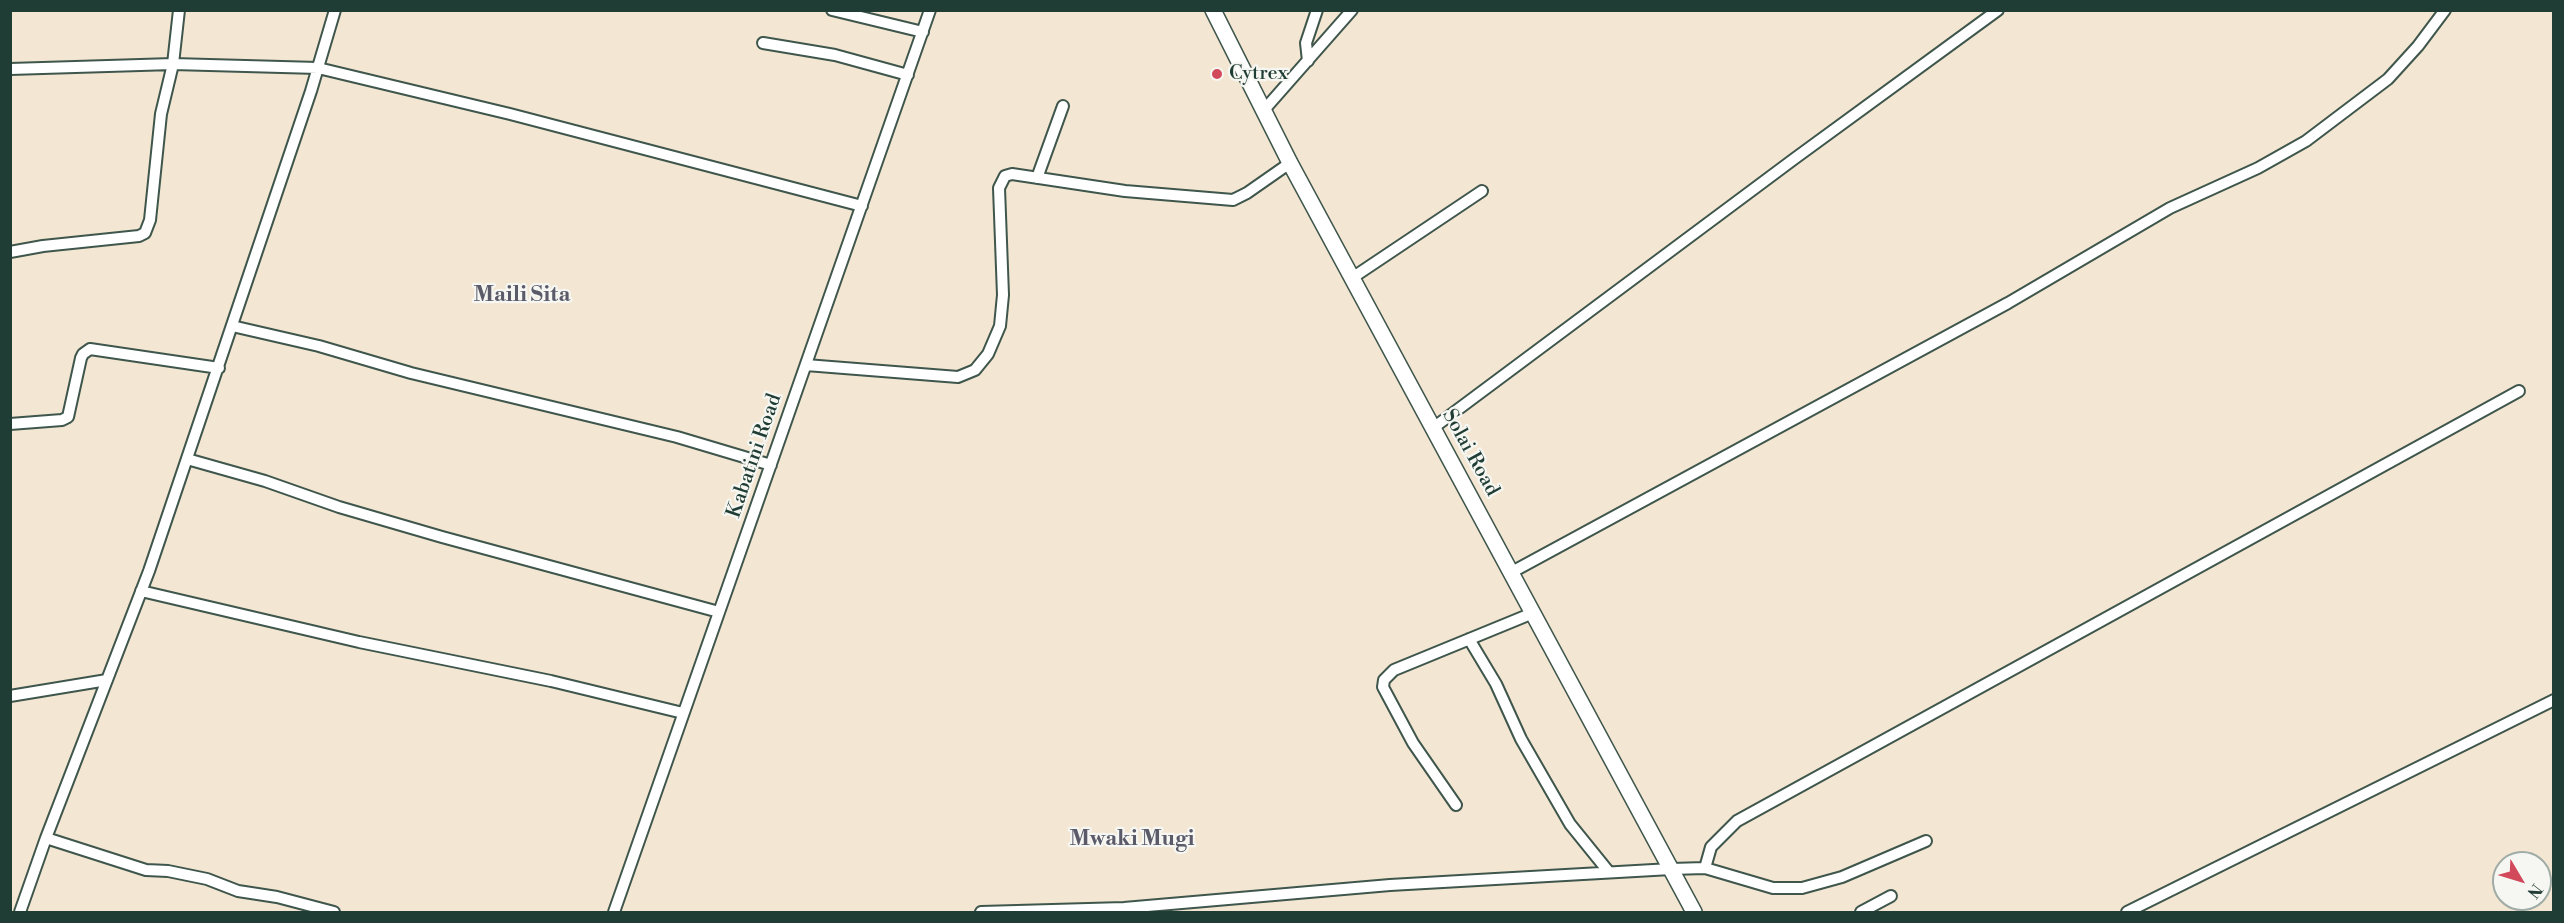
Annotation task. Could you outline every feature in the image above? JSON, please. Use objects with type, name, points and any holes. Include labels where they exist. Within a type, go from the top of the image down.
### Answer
[{"type":"highway","name":"Solai Road","points":[[1213,10],[1290,163],[1694,912]]},
{"type":"street","points":[[10,252],[43,246],[139,236],[145,233],[150,220],[161,114],[173,64],[179,10]]},
{"type":"street","points":[[20,912],[141,591],[219,368],[335,10]]},
{"type":"street","points":[[832,10],[923,32]]},
{"type":"street","name":"Kabatini Road","points":[[614,912],[930,10]]},
{"type":"street","points":[[1308,61],[1306,43],[1317,10]]},
{"type":"street","points":[[1264,110],[1352,10]]},
{"type":"street","points":[[1433,428],[1998,10]]},
{"type":"street","points":[[1512,572],[2008,303],[2170,208],[2258,168],[2306,141],[2388,79],[2418,46],[2445,10]]},
{"type":"street","points":[[763,43],[835,55],[908,75]]},
{"type":"street","points":[[10,69],[173,64],[318,68],[510,114],[862,206]]},
{"type":"street","points":[[1037,178],[1063,106]]},
{"type":"street","points":[[806,365],[958,377],[975,370],[988,354],[1000,326],[1003,295],[999,188],[1005,176],[1012,174],[1125,191],[1233,200],[1290,163]]},
{"type":"street","points":[[1352,278],[1482,190]]},
{"type":"street","points":[[232,327],[319,346],[411,374],[677,437],[771,465]]},
{"type":"street","points":[[10,424],[62,420],[68,417],[81,358],[90,349],[219,368]]},
{"type":"street","points":[[1705,868],[1711,847],[1737,821],[2519,391]]},
{"type":"street","points":[[187,459],[442,537],[719,612]]},
{"type":"street","points":[[141,591],[359,642],[551,681],[683,713]]},
{"type":"street","points":[[1456,805],[1413,743],[1383,687],[1384,680],[1394,670],[1533,613]]},
{"type":"street","points":[[1469,639],[1496,684],[1521,739],[1570,824],[1608,871]]},
{"type":"street","points":[[10,696],[107,680]]},
{"type":"street","points":[[2127,912],[2553,700]]},
{"type":"street","points":[[46,838],[146,870],[168,871],[207,879],[238,891],[277,897],[334,912]]},
{"type":"street","points":[[981,912],[1163,908],[1390,885],[1671,868],[1705,868],[1773,888],[1802,888],[1842,877],[1926,841]]},
{"type":"street","points":[[1861,912],[1891,896]]},
{"type":"place","name":"Cytrex","points":[[1217,74]]},
{"type":"district","name":"Maili Sita","points":[[522,296]]},
{"type":"district","name":"Mwaki Mugi","points":[[1132,840]]}]
